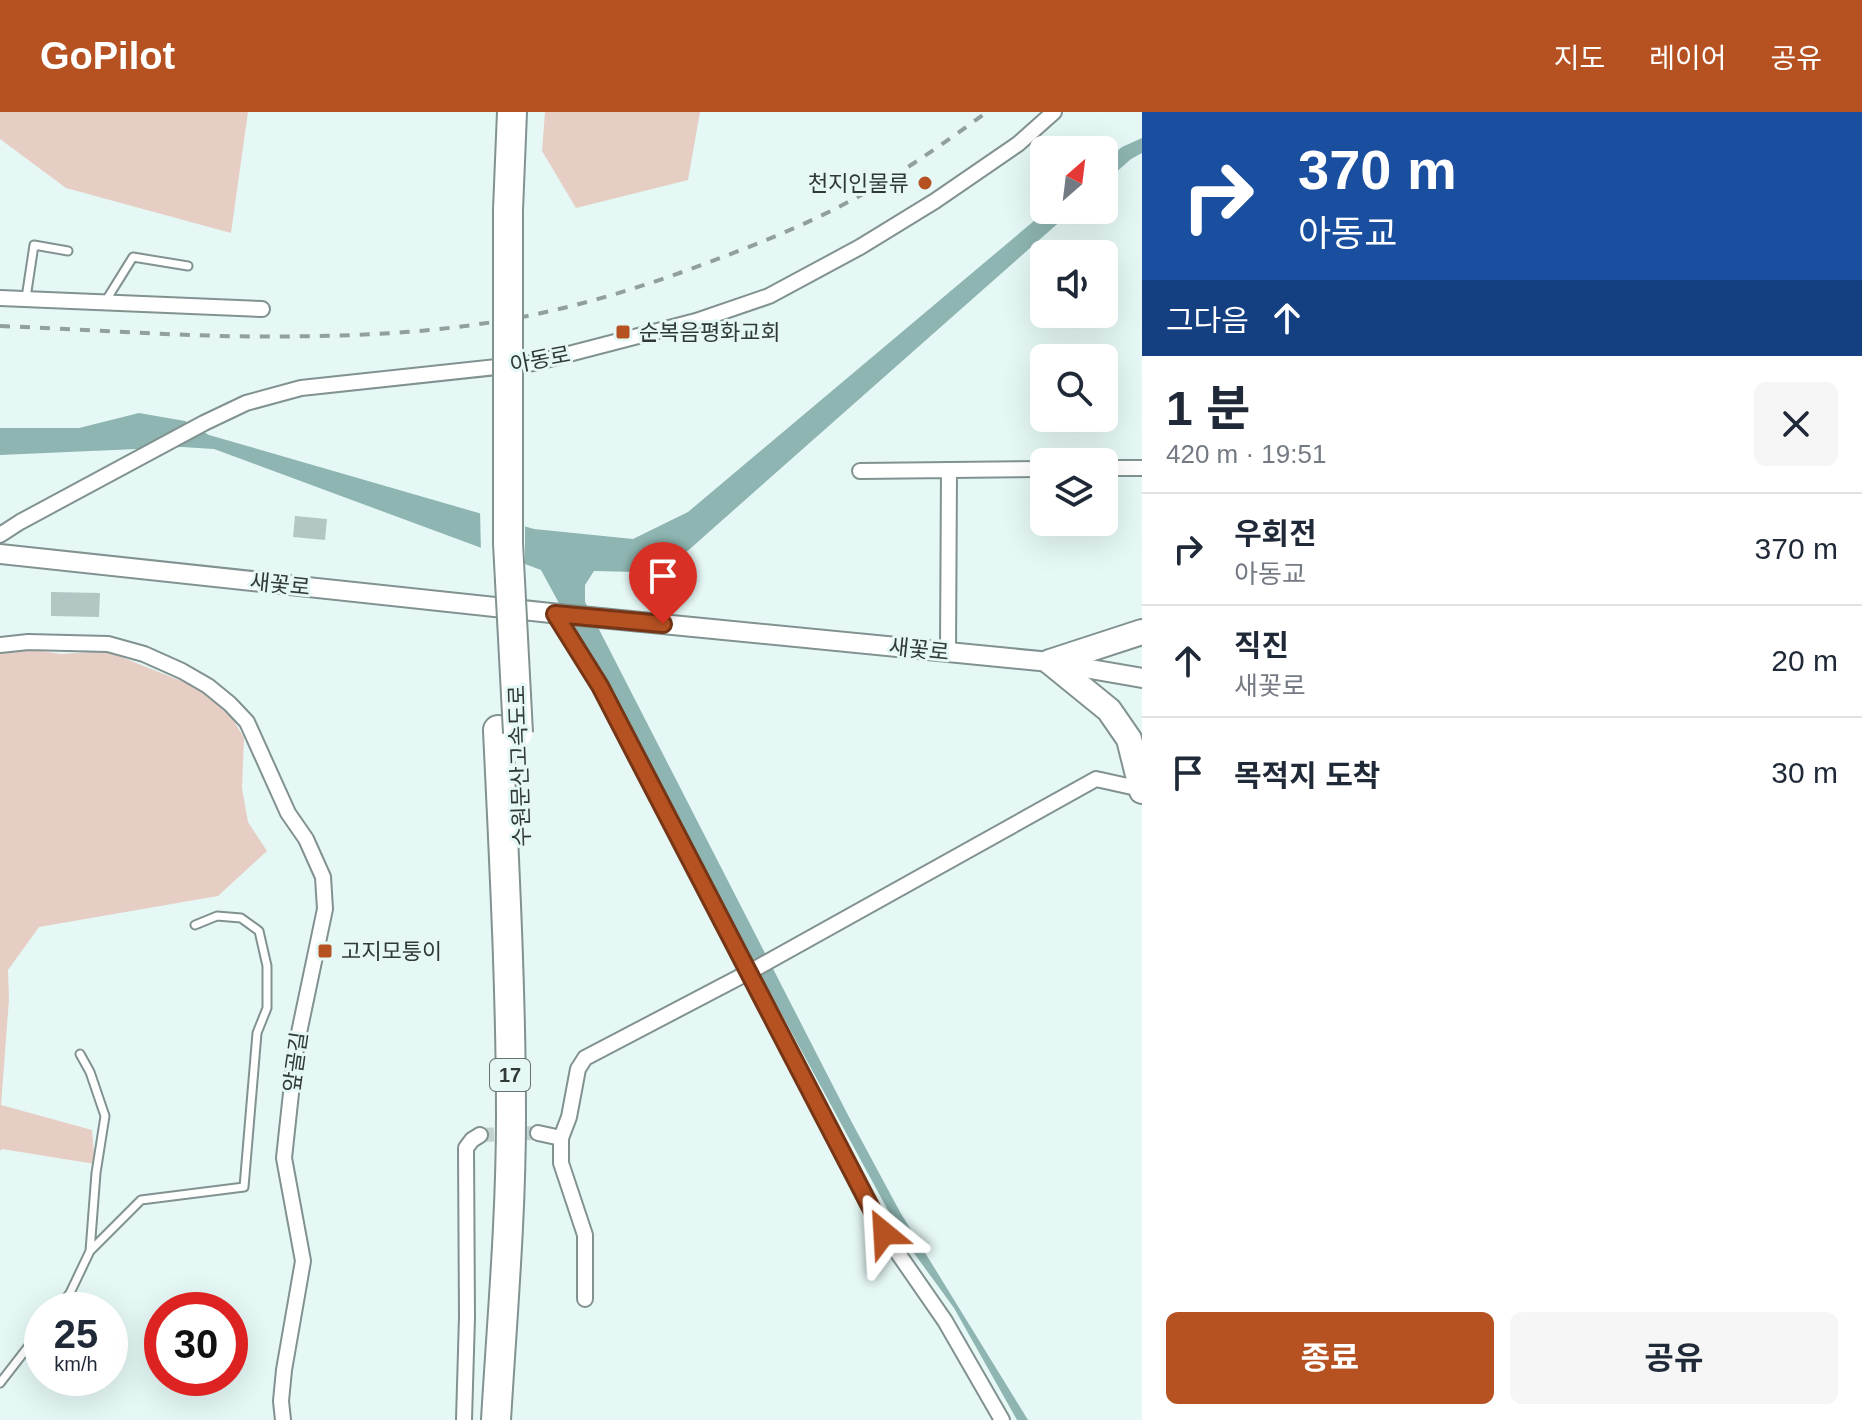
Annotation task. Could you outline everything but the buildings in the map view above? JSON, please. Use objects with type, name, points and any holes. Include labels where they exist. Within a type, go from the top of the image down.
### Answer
[{"type":"highway","name":"수원문산고속도로","points":[[495,112],[508,543],[511,1120],[496,1420]]},
{"type":"highway","name":"수원문산고속도로","points":[[499,209],[512,112]]},
{"type":"highway","name":"수원문산고속도로","points":[[508,732],[526,952],[527,1109],[524,1232],[512,1420]]},
{"type":"main road","points":[[1050,662],[1142,632]]},
{"type":"main road","points":[[1050,662],[1109,710],[1129,739],[1142,790]]},
{"type":"street","name":"아동로","points":[[0,535],[246,403],[301,388],[534,363],[696,321],[769,296],[860,247],[935,201],[1018,144],[1054,112]]},
{"type":"street","points":[[0,298],[262,309]]},
{"type":"street","points":[[1118,468],[1142,468]]},
{"type":"street","points":[[860,471],[1030,469]]},
{"type":"street","points":[[948,652],[949,470]]},
{"type":"street","name":"새꽃로","points":[[0,554],[557,614],[1050,662],[1142,678]]},
{"type":"street","points":[[557,614],[600,686],[751,971],[884,1233],[945,1321],[1002,1420]]},
{"type":"street","name":"앞골길","points":[[0,645],[28,642],[108,644],[144,654],[208,686],[247,722],[288,813],[306,839],[323,877],[325,909],[296,1047],[284,1158],[303,1261],[284,1370],[283,1420]]},
{"type":"street","points":[[585,1299],[585,1235],[561,1163],[561,1138],[569,1117],[578,1069],[585,1058],[751,971],[1096,779],[1142,790]]},
{"type":"street","points":[[538,1133],[561,1138]]},
{"type":"street","points":[[464,1420],[466,1148],[480,1135]]},
{"type":"lane","points":[[26,298],[34,245],[68,251]]},
{"type":"lane","points":[[105,302],[133,257],[188,266]]},
{"type":"lane","points":[[70,1292],[90,1251],[141,1200],[244,1187],[257,1033],[267,1008],[267,966],[259,931],[241,918],[217,916],[195,925]]},
{"type":"lane","points":[[80,1054],[90,1072],[105,1116],[96,1173],[90,1251]]},
{"type":"lane","points":[[0,1383],[24,1352]]},
{"type":"shaded area","points":[[0,112],[248,112],[231,233],[66,188],[0,139]]},
{"type":"shaded area","points":[[545,112],[700,112],[688,180],[576,208],[542,151]]},
{"type":"shaded area","points":[[9,646],[61,654],[106,651],[194,686],[224,704],[244,738],[242,788],[248,822],[267,851],[218,896],[39,927],[8,970],[9,999],[1,1105],[92,1130],[95,1164],[0,1151],[0,650]]},
{"type":"water","points":[[1142,138],[1142,153],[1118,171],[1118,150]]},
{"type":"water","points":[[1030,224],[1057,224],[1039,240],[1030,240],[1030,248],[683,555],[636,572],[594,571],[585,585],[585,602],[849,1117],[900,1212],[1028,1420],[1017,1420],[954,1308],[903,1238],[541,570],[214,449],[182,447],[0,455],[0,428],[79,428],[139,413],[185,421],[209,435],[534,529],[633,539],[688,512]]},
{"type":"pier","points":[[480,510],[525,523],[525,570],[481,553]]},
{"type":"tunnel","points":[[480,1135],[538,1133]]},
{"type":"railway","points":[[0,326],[276,337],[399,333],[537,314],[658,281],[805,223],[885,181],[987,112]]},
{"type":"place","name":"천지인물류","points":[[925,183]]},
{"type":"place","name":"순복음평화교회","points":[[623,332]]},
{"type":"place","name":"고지모퉁이","points":[[325,951]]},
{"type":"route","points":[[663,624],[555,614],[600,686],[884,1233]]}]
